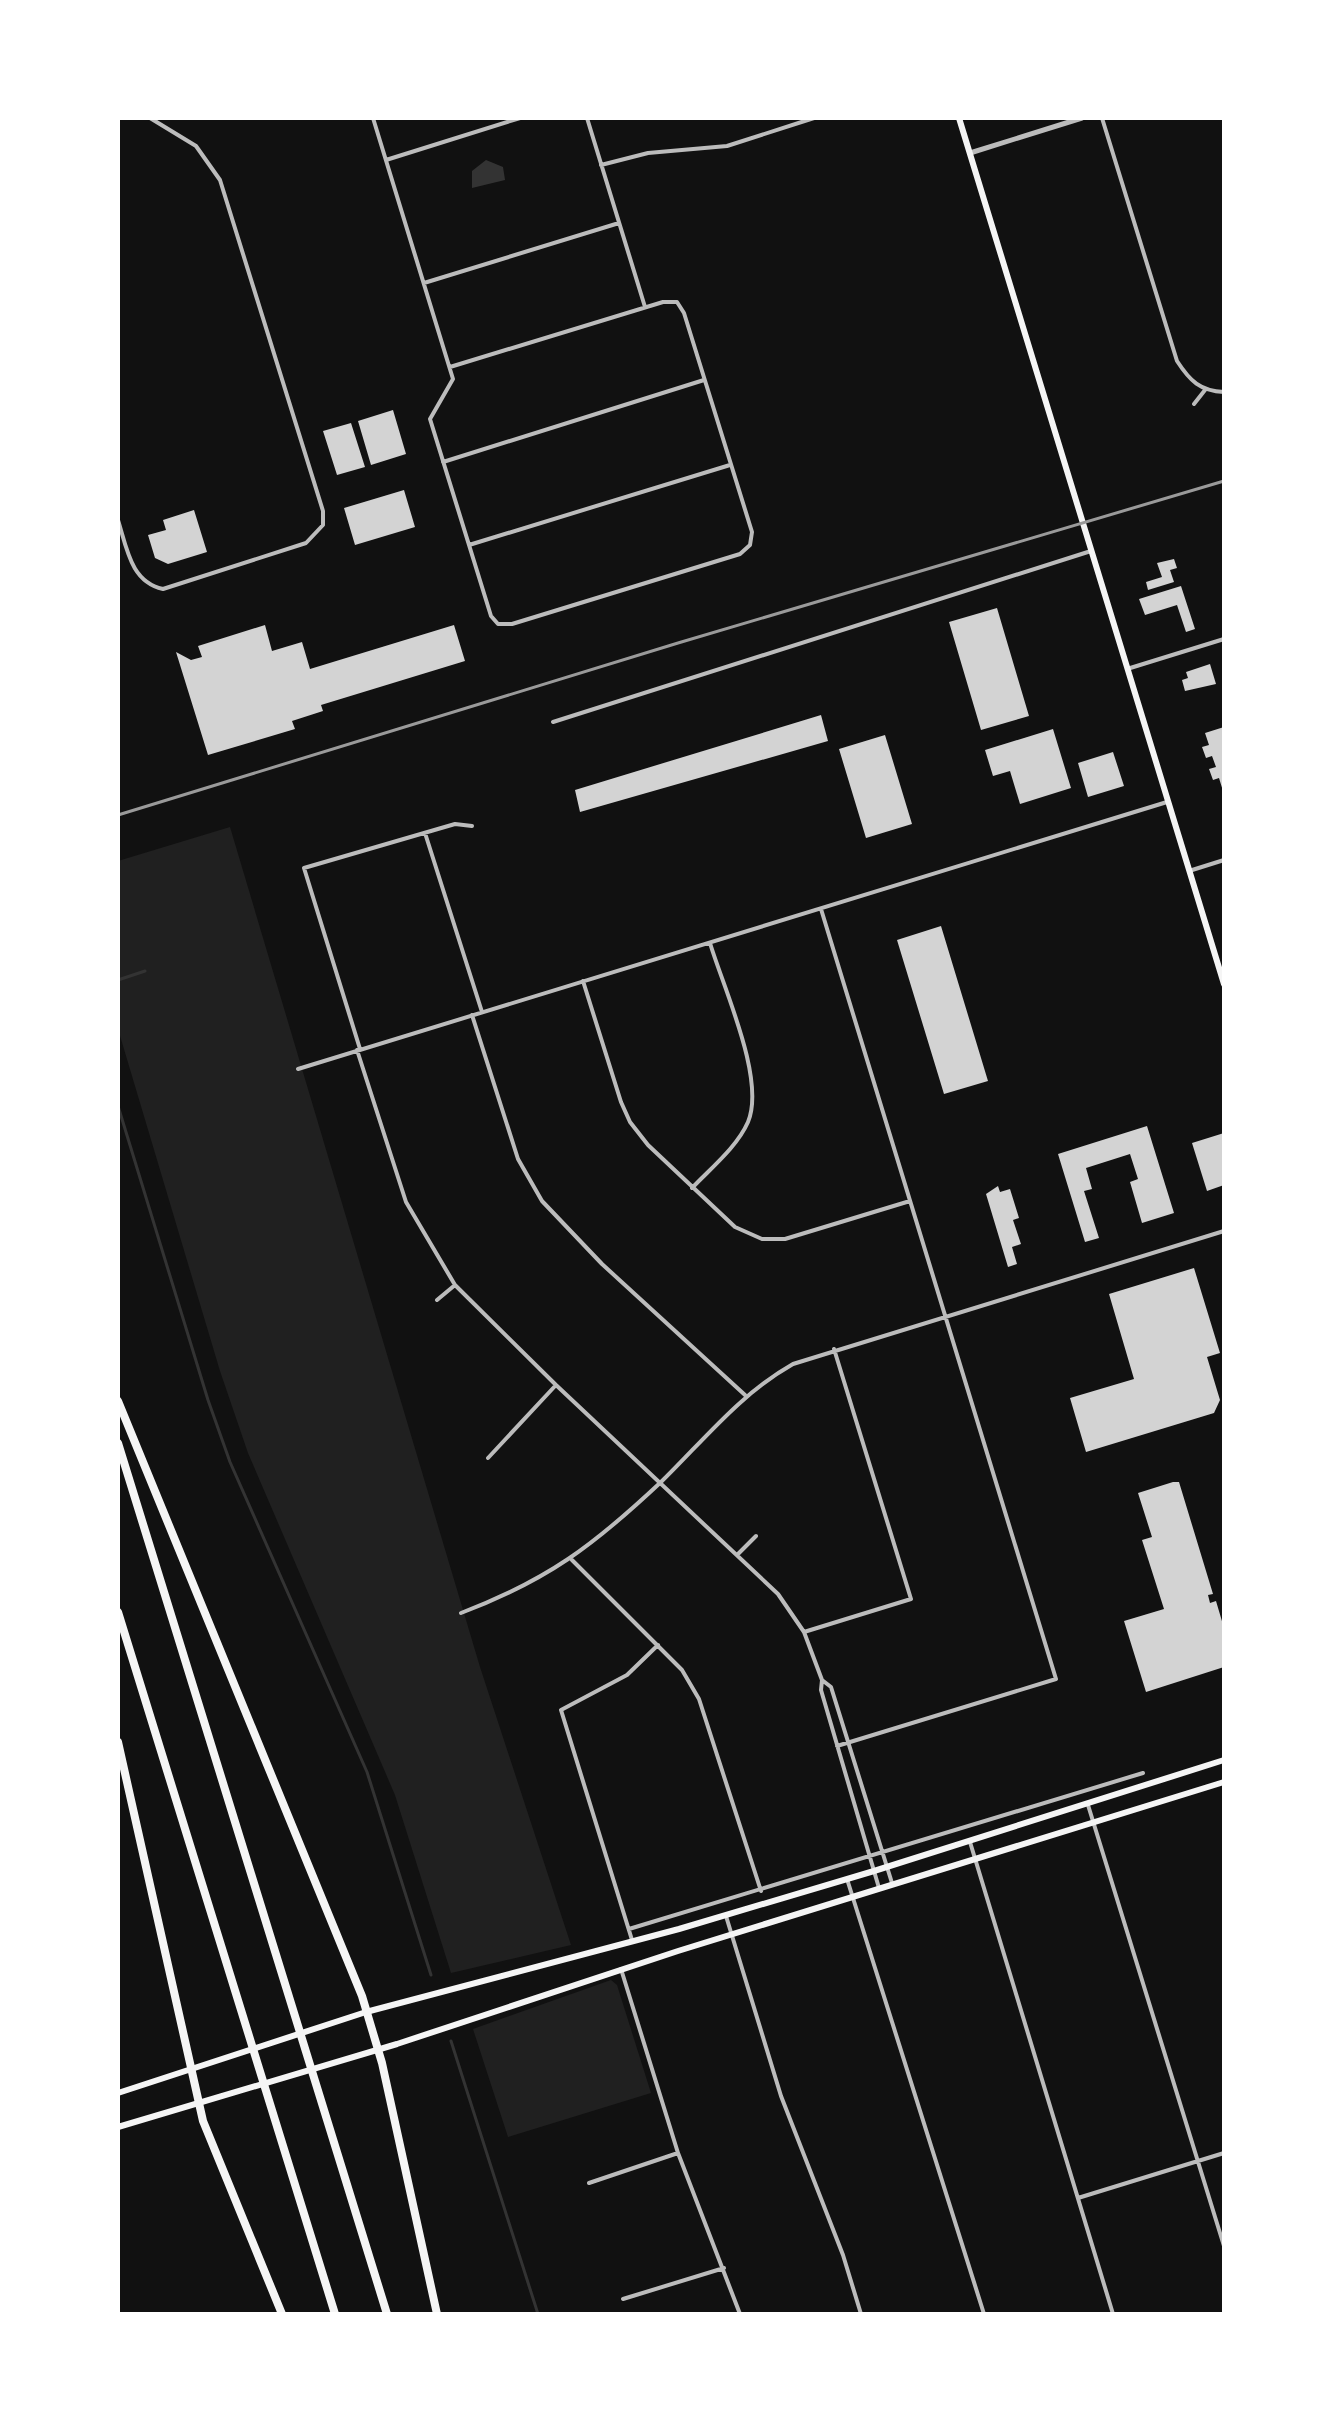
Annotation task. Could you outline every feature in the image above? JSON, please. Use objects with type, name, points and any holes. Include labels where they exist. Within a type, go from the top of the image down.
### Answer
[{"type":"highway","points":[[118,1401],[366,2012],[437,2314]]},
{"type":"highway","points":[[118,1443],[387,2314]]},
{"type":"highway","points":[[118,1612],[335,2314]]},
{"type":"highway","points":[[118,1742],[200,2105],[282,2314]]},
{"type":"main road","points":[[959,118],[1224,984]]},
{"type":"main road","points":[[118,2093],[366,2012],[726,1916],[1224,1760]]},
{"type":"main road","points":[[118,2127],[200,2105],[852,1896],[1224,1782]]},
{"type":"street","points":[[118,520],[131,561],[147,585],[163,589],[306,543],[323,525],[323,511],[220,180],[196,146],[150,118]]},
{"type":"street","points":[[373,118],[453,379],[430,419],[491,616],[498,624],[512,624],[740,554],[750,545],[752,532],[684,313],[677,302],[645,307],[450,367]]},
{"type":"street","points":[[386,160],[520,118]]},
{"type":"street","points":[[587,118],[645,307]]},
{"type":"street","points":[[601,165],[648,153],[713,149],[814,118]]},
{"type":"street","points":[[970,153],[1082,118]]},
{"type":"street","points":[[1102,118],[1177,361],[1192,383],[1205,390],[1224,392]]},
{"type":"street","points":[[424,283],[619,223]]},
{"type":"street","points":[[443,462],[705,380]]},
{"type":"street","points":[[1194,404],[1205,390]]},
{"type":"street","points":[[469,545],[731,465]]},
{"type":"street","points":[[553,722],[1091,551]]},
{"type":"street","points":[[1127,669],[1224,639]]},
{"type":"street","points":[[298,1069],[1167,802]]},
{"type":"street","points":[[472,826],[455,824],[304,868],[406,1202],[455,1285],[556,1385],[778,1594],[804,1632],[822,1680],[821,1690],[879,1888]]},
{"type":"street","points":[[425,833],[482,1012]]},
{"type":"street","points":[[1189,871],[1224,860]]},
{"type":"street","points":[[821,909],[1056,1679],[837,1746]]},
{"type":"street","points":[[691,1189],[741,1135],[754,1100],[749,1069],[710,943]]},
{"type":"street","points":[[583,981],[630,1122],[691,1189],[735,1227],[747,1235],[772,1240],[911,1201]]},
{"type":"street","points":[[472,1015],[518,1159],[542,1201],[602,1264],[745,1395]]},
{"type":"street","points":[[461,1613],[538,1580],[572,1560],[661,1482],[745,1395],[793,1364],[1224,1231]]},
{"type":"street","points":[[437,1300],[455,1285]]},
{"type":"street","points":[[804,1632],[911,1599],[834,1349]]},
{"type":"street","points":[[488,1458],[556,1385]]},
{"type":"street","points":[[738,1554],[756,1536]]},
{"type":"street","points":[[572,1560],[682,1670],[709,1719],[761,1891]]},
{"type":"street","points":[[632,1940],[561,1710],[627,1675],[658,1645]]},
{"type":"street","points":[[822,1680],[831,1687],[892,1884]]},
{"type":"street","points":[[629,1929],[1143,1773]]},
{"type":"street","points":[[1088,1805],[1224,2246]]},
{"type":"street","points":[[970,1842],[1113,2314]]},
{"type":"street","points":[[847,1879],[984,2314]]},
{"type":"street","points":[[726,1916],[781,2096],[843,2255],[861,2314]]},
{"type":"street","points":[[621,1969],[678,2153],[740,2314]]},
{"type":"street","points":[[118,2011],[118,2026]]},
{"type":"street","points":[[589,2183],[678,2153]]},
{"type":"street","points":[[1078,2198],[1224,2153]]},
{"type":"street","points":[[623,2299],[724,2268]]},
{"type":"shaded area","points":[[486,160],[503,167],[505,180],[472,188],[472,171]]},
{"type":"shaded area","points":[[230,827],[480,1667],[571,1945],[451,1973],[395,1795],[248,1453],[220,1371],[118,1029],[118,861]]},
{"type":"shaded area","points":[[611,1980],[617,1985],[651,2093],[508,2137],[473,2029]]},
{"type":"building","points":[[393,410],[406,454],[371,465],[358,421]]},
{"type":"building","points":[[351,423],[365,467],[337,475],[323,431]]},
{"type":"building","points":[[404,490],[415,527],[355,545],[344,508]]},
{"type":"building","points":[[194,510],[207,552],[168,564],[155,558],[148,535],[166,530],[163,520]]},
{"type":"building","points":[[1174,559],[1177,568],[1170,570],[1174,582],[1148,590],[1146,582],[1162,577],[1157,563]]},
{"type":"building","points":[[1181,586],[1195,629],[1186,632],[1177,605],[1145,615],[1139,599]]},
{"type":"building","points":[[997,608],[1029,716],[981,730],[949,622]]},
{"type":"building","points":[[265,625],[272,651],[302,642],[310,669],[454,625],[465,661],[321,705],[323,711],[292,721],[295,729],[208,755],[176,652],[191,660],[202,657],[198,646]]},
{"type":"building","points":[[1210,664],[1216,684],[1185,691],[1182,680],[1188,678],[1186,672]]},
{"type":"building","points":[[821,715],[828,741],[580,812],[575,790]]},
{"type":"building","points":[[1224,727],[1223,791],[1219,778],[1213,780],[1209,769],[1216,767],[1212,756],[1206,758],[1202,747],[1209,745],[1205,733]]},
{"type":"building","points":[[1053,729],[1071,788],[1020,804],[1010,771],[993,776],[985,750]]},
{"type":"building","points":[[885,735],[912,824],[866,838],[839,749]]},
{"type":"building","points":[[1113,752],[1124,786],[1088,797],[1078,763]]},
{"type":"building","points":[[941,926],[988,1081],[944,1094],[897,940]]},
{"type":"building","points":[[1147,1126],[1174,1213],[1142,1223],[1130,1182],[1138,1179],[1130,1154],[1086,1168],[1092,1189],[1084,1191],[1099,1238],[1085,1242],[1058,1154]]},
{"type":"building","points":[[1224,1133],[1224,1185],[1207,1191],[1192,1143]]},
{"type":"building","points":[[998,1186],[1000,1192],[1010,1189],[1019,1218],[1013,1220],[1021,1244],[1012,1247],[1017,1264],[1008,1267],[986,1194]]},
{"type":"building","points":[[1194,1268],[1220,1353],[1207,1357],[1220,1400],[1214,1413],[1086,1452],[1070,1398],[1134,1379],[1109,1294]]},
{"type":"building","points":[[1179,1482],[1213,1594],[1208,1595],[1210,1603],[1216,1601],[1224,1628],[1224,1667],[1146,1692],[1124,1621],[1164,1609],[1142,1540],[1152,1537],[1138,1493]]},
{"type":"waterway","points":[[118,980],[145,971]]},
{"type":"waterway","points":[[118,1106],[230,1462],[367,1772],[431,1975]]},
{"type":"waterway","points":[[451,2041],[538,2314]]},
{"type":"railway","points":[[118,815],[678,643],[1224,481]]}]
